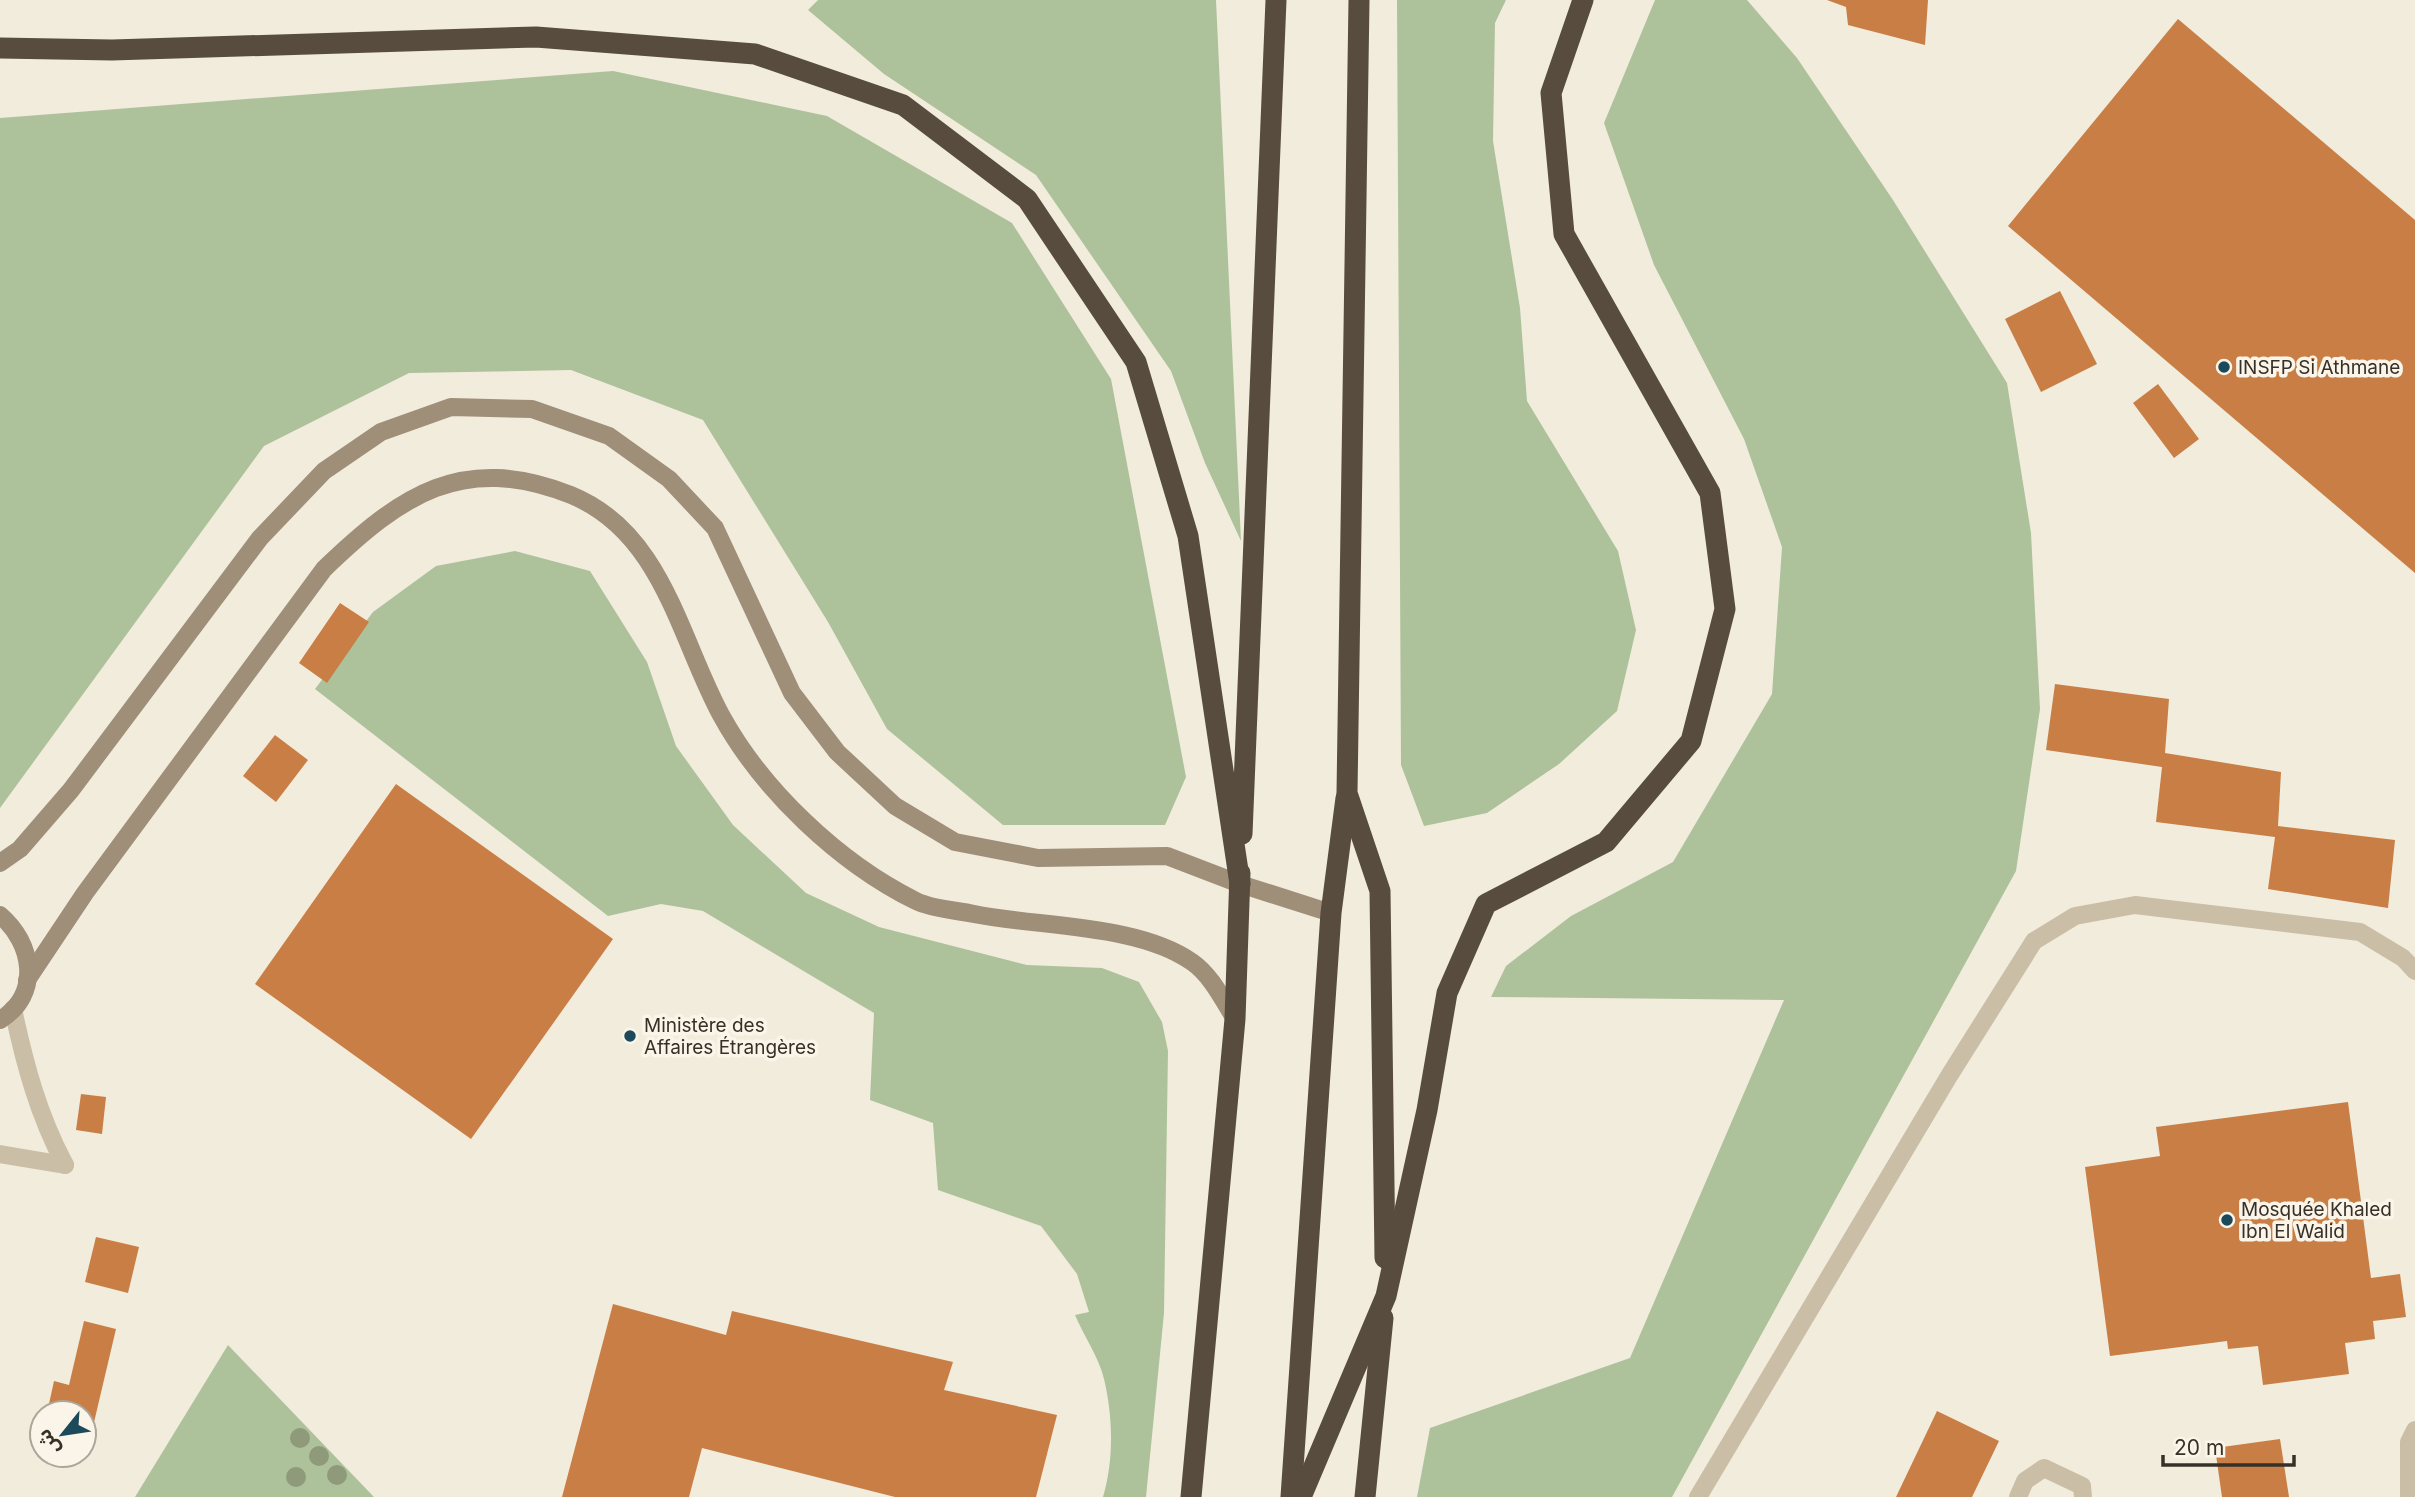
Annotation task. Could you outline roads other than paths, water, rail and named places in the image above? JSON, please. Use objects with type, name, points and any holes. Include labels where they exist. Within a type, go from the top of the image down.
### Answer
[{"type":"highway","points":[[1191,1497],[1235,1019],[1276,0]]},
{"type":"highway","points":[[1291,1497],[1331,913],[1347,793],[1359,0]]},
{"type":"highway","points":[[1301,1497],[1385,1296],[1427,1110],[1447,993],[1486,904],[1606,842],[1691,741],[1725,610],[1710,493],[1564,234],[1551,93],[1583,0]]},
{"type":"highway","points":[[0,48],[112,50],[536,37],[755,54],[903,105],[1027,199],[1136,362],[1188,536],[1240,884]]},
{"type":"highway","points":[[1347,793],[1380,891],[1385,1296],[1365,1497]]},
{"type":"street","points":[[0,863],[20,849],[71,790],[260,538],[324,471],[381,432],[451,407],[531,408],[609,436],[669,479],[715,528],[792,693],[837,752],[895,806],[955,842],[1038,858],[1167,856],[1240,884],[1331,913]]},
{"type":"street","points":[[0,1154],[65,1165],[44,1126],[5,1020],[27,980],[85,893],[324,569],[369,526],[411,499],[463,478],[514,477],[574,496],[622,527],[658,574],[721,715],[759,770],[808,827],[877,877],[918,903],[984,916],[1145,939],[1194,963],[1235,1019]]},
{"type":"street","points":[[1699,1497],[1948,1076],[2034,941],[2075,915],[2135,905],[2360,932],[2403,958],[2415,971]]},
{"type":"street","points":[[0,915],[23,942],[27,980]]},
{"type":"street","points":[[2409,1497],[2409,1442],[2415,1430]]},
{"type":"street","points":[[2018,1497],[2025,1481],[2044,1468],[2082,1486],[2083,1497]]},
{"type":"place","name":"INSFP Si Athmane","points":[[2224,367]]},
{"type":"place","name":"Ministère des Affaires Étrangères","points":[[630,1036]]},
{"type":"place","name":"Mosquée Khaled Ibn El Walid","points":[[2227,1220]]}]
